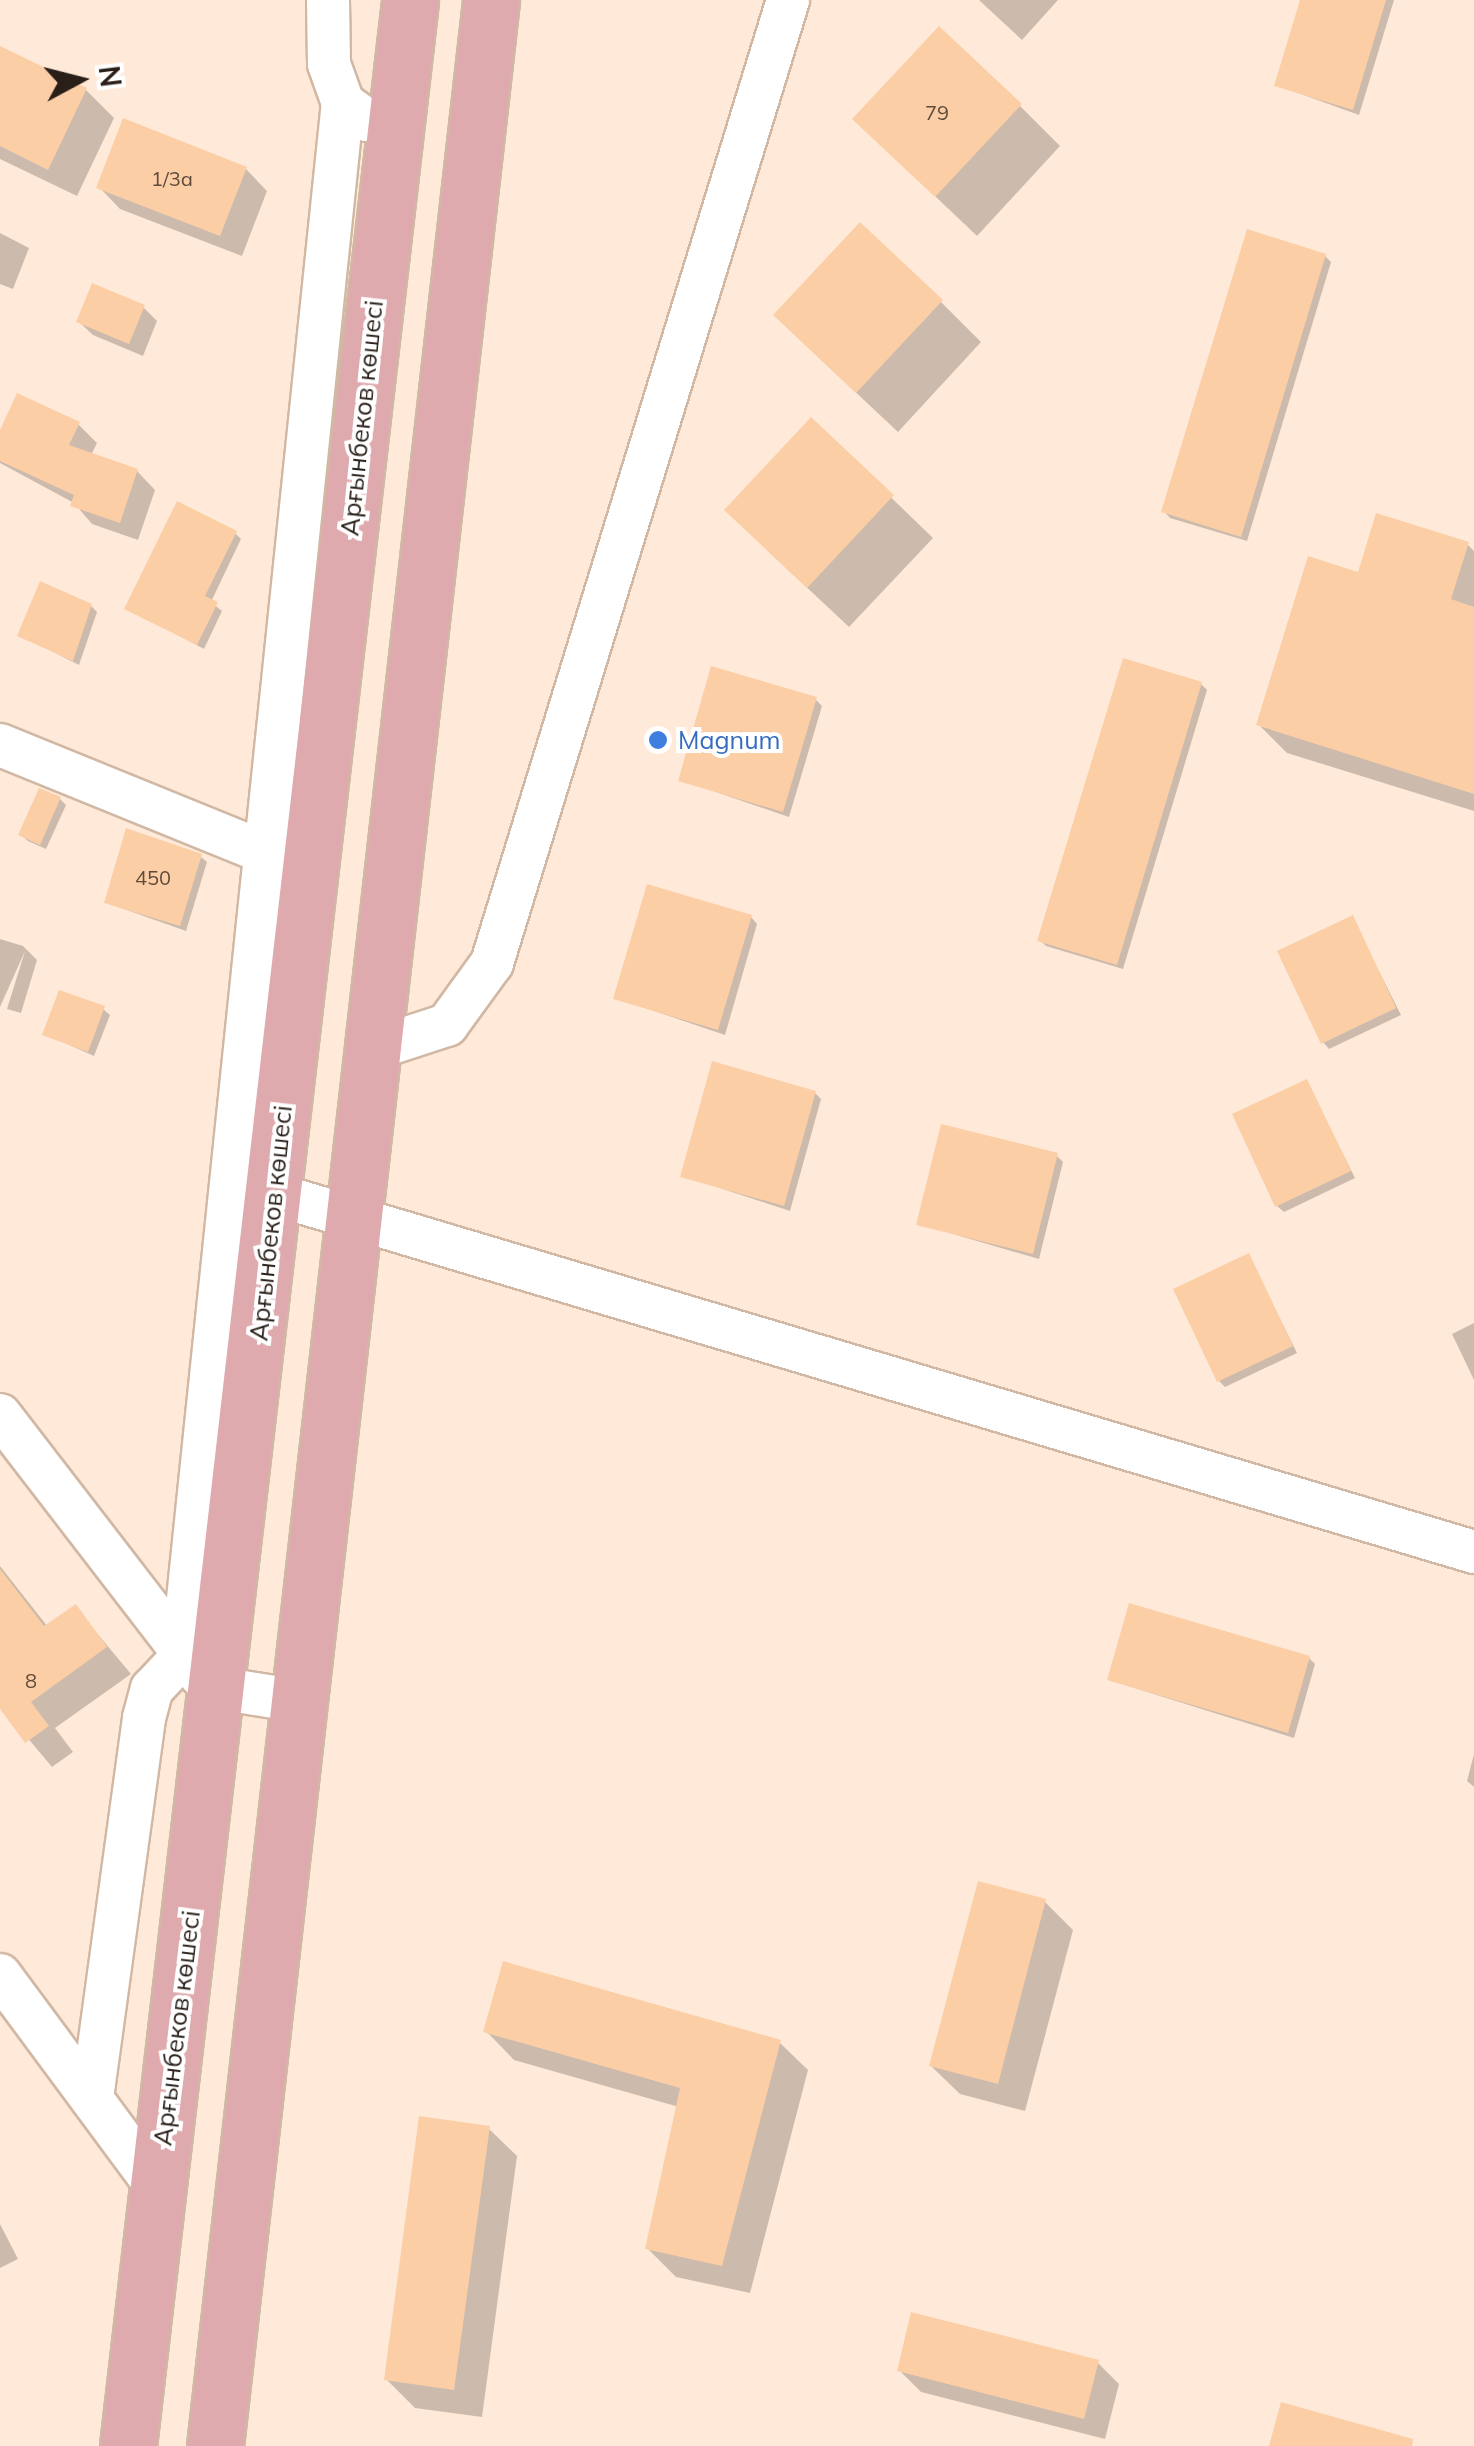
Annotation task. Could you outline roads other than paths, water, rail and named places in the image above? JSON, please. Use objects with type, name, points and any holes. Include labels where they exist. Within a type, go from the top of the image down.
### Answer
[{"type":"main road","name":"Арғынбеков көшесі","points":[[128,2446],[157,2187],[200,1672],[274,1194],[410,0]]},
{"type":"main road","points":[[215,2446],[492,0]]},
{"type":"street","points":[[200,1672],[264,852],[342,103],[329,64],[328,0]]},
{"type":"street","points":[[373,1049],[447,1025],[492,962],[788,0]]},
{"type":"street","points":[[342,103],[394,140]]},
{"type":"street","points":[[0,745],[264,852]]},
{"type":"street","points":[[274,1194],[1474,1552]]},
{"type":"street","points":[[0,1415],[200,1672]]},
{"type":"street","points":[[92,2098],[108,1944],[152,1689],[200,1672],[300,1701]]},
{"type":"street","points":[[0,1975],[157,2187]]},
{"type":"place","name":"Magnum","points":[[658,740]]}]
